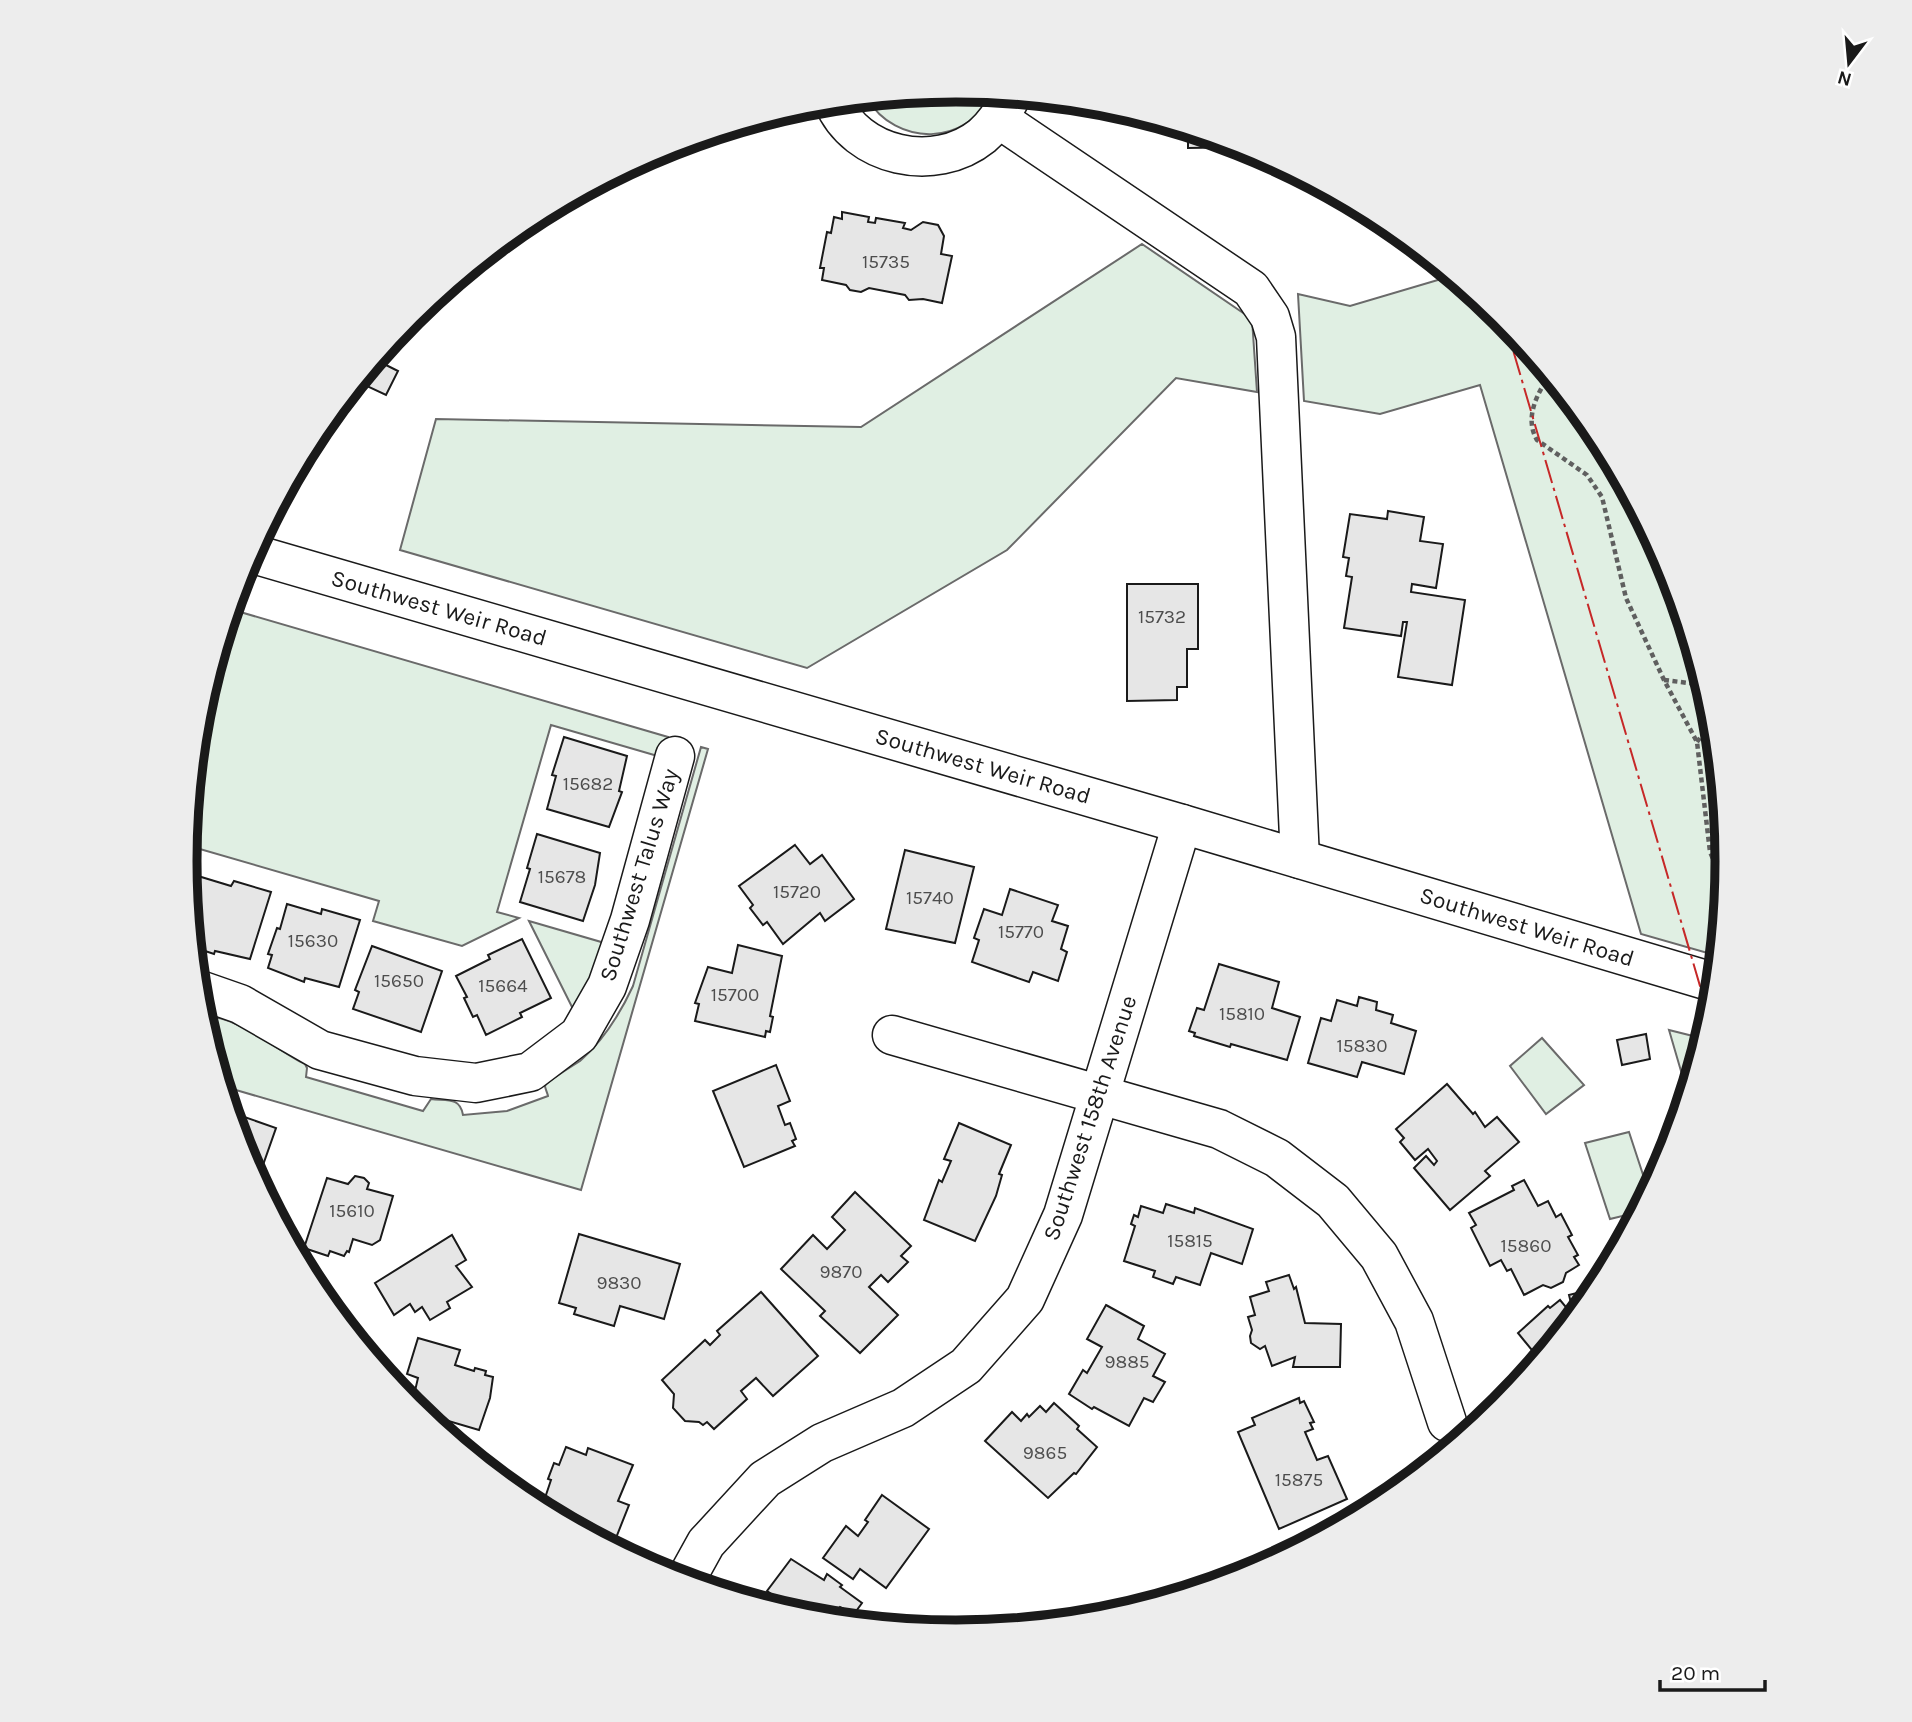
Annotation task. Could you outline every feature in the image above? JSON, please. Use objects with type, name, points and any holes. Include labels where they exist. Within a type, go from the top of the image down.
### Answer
[{"type":"street","points":[[837,111],[862,138],[897,155],[931,157],[962,148],[981,136],[1005,107],[1251,289],[1270,317],[1276,337],[1300,859]]},
{"type":"street","name":"Southwest Weir Road","points":[[261,556],[1300,859],[1704,993]]},
{"type":"street","name":"Southwest Talus Way","points":[[208,993],[240,1004],[320,1050],[415,1076],[476,1083],[530,1072],[579,1035],[607,986],[630,920],[675,756]]},
{"type":"street","name":"Southwest 158th Avenue","points":[[690,1572],[706,1544],[765,1479],[822,1443],[903,1408],[966,1366],[1025,1298],[1063,1215],[1182,824]]},
{"type":"street","points":[[892,1035],[1219,1129],[1278,1158],[1333,1201],[1378,1256],[1415,1321],[1447,1422]]},
{"type":"path","points":[[1545,382],[1539,392],[1530,423],[1532,432],[1537,440],[1587,475],[1602,497],[1626,598],[1664,680],[1697,742],[1710,852],[1716,865]]},
{"type":"path","points":[[1664,680],[1694,684]]},
{"type":"path","points":[[1697,742],[1704,732]]},
{"type":"green space","points":[[906,103],[986,103],[981,111],[966,123],[949,131],[931,134],[913,132],[895,125],[873,106]]},
{"type":"green space","points":[[1142,244],[1252,319],[1257,392],[1176,378],[1007,550],[807,668],[400,550],[436,419],[861,427]]},
{"type":"green space","points":[[1443,278],[1493,324],[1527,360],[1588,439],[1614,481],[1658,570],[1690,664],[1701,713],[1714,811],[1716,861],[1710,954],[1641,934],[1480,385],[1380,414],[1304,401],[1298,294],[1350,306]]},
{"type":"green space","points":[[239,612],[668,737],[661,757],[551,725],[497,912],[519,918],[462,946],[373,921],[379,901],[197,848],[198,811],[211,713],[222,664]]},
{"type":"green space","points":[[701,747],[708,749],[581,1190],[232,1089],[213,1017],[227,1020],[254,1033],[305,1064],[306,1077],[423,1111],[431,1099],[447,1100],[459,1105],[463,1115],[507,1111],[548,1096],[545,1086],[580,1061],[597,1044],[617,1016],[633,986]]},
{"type":"green space","points":[[529,921],[608,944],[576,1015]]},
{"type":"green space","points":[[1669,1030],[1695,1036],[1683,1079]]},
{"type":"green space","points":[[1542,1038],[1584,1085],[1546,1114],[1510,1066]]},
{"type":"green space","points":[[1629,1132],[1645,1180],[1628,1215],[1610,1219],[1585,1143]]},
{"type":"building","points":[[1188,138],[1215,148],[1188,148]]},
{"type":"building","points":[[842,212],[869,217],[868,222],[875,223],[876,218],[905,223],[903,228],[911,230],[923,222],[938,225],[944,236],[941,254],[952,256],[942,303],[923,299],[909,300],[905,295],[869,288],[861,292],[850,290],[846,285],[822,280],[824,268],[820,268],[827,232],[831,233],[834,217],[842,219]]},
{"type":"building","points":[[382,363],[398,371],[386,395],[365,385]]},
{"type":"building","points":[[1388,511],[1424,517],[1420,541],[1443,544],[1436,588],[1412,584],[1411,592],[1465,600],[1452,685],[1398,677],[1407,622],[1403,622],[1401,636],[1344,628],[1352,577],[1346,576],[1349,558],[1343,557],[1350,514],[1387,519]]},
{"type":"building","points":[[1127,584],[1198,584],[1198,649],[1187,649],[1187,687],[1177,687],[1177,700],[1127,701]]},
{"type":"building","points":[[564,737],[627,756],[619,791],[622,792],[609,827],[547,809],[556,776],[552,775]]},
{"type":"building","points":[[537,834],[600,853],[595,885],[583,921],[520,902]]},
{"type":"building","points":[[795,845],[810,864],[822,855],[854,899],[825,921],[820,913],[783,944],[767,922],[763,925],[750,908],[753,905],[739,886]]},
{"type":"building","points":[[905,850],[974,867],[955,943],[886,929]]},
{"type":"building","points":[[198,876],[231,886],[234,881],[271,892],[250,959],[202,950]]},
{"type":"building","points":[[1010,889],[1058,905],[1052,921],[1068,926],[1061,949],[1067,952],[1058,981],[1033,972],[1029,982],[972,962],[979,940],[974,938],[984,909],[1002,915]]},
{"type":"building","points":[[287,904],[321,914],[322,909],[360,920],[339,987],[305,978],[304,982],[268,968],[272,955],[268,954],[277,928],[280,929]]},
{"type":"building","points":[[522,939],[551,998],[520,1013],[522,1017],[486,1035],[477,1015],[473,1017],[464,998],[467,997],[456,976],[490,959],[488,955]]},
{"type":"building","points":[[738,945],[782,956],[770,1016],[773,1017],[770,1032],[766,1031],[765,1037],[695,1021],[699,1004],[695,1003],[708,967],[732,973]]},
{"type":"building","points":[[372,946],[442,971],[421,1032],[353,1009],[359,992],[355,990]]},
{"type":"building","points":[[1219,964],[1279,982],[1272,1008],[1300,1017],[1287,1060],[1231,1044],[1230,1047],[1194,1036],[1195,1033],[1189,1031],[1197,1008],[1204,1010]]},
{"type":"building","points":[[1359,997],[1377,1002],[1376,1010],[1393,1015],[1391,1023],[1416,1031],[1404,1074],[1362,1062],[1357,1077],[1308,1063],[1321,1018],[1331,1021],[1337,1000],[1357,1006]]},
{"type":"building","points":[[1646,1034],[1650,1059],[1622,1065],[1617,1040]]},
{"type":"building","points":[[776,1065],[790,1101],[778,1106],[785,1125],[790,1123],[796,1139],[792,1141],[795,1146],[744,1167],[713,1091]]},
{"type":"building","points":[[1447,1084],[1473,1114],[1475,1112],[1485,1127],[1497,1117],[1519,1142],[1485,1171],[1490,1176],[1450,1210],[1414,1168],[1426,1156],[1434,1165],[1437,1161],[1428,1149],[1415,1160],[1400,1142],[1404,1138],[1396,1129]]},
{"type":"building","points":[[241,1116],[276,1128],[262,1169]]},
{"type":"building","points":[[959,1123],[1011,1145],[999,1174],[1002,1175],[996,1196],[975,1241],[924,1220],[939,1180],[942,1182],[951,1161],[944,1159]]},
{"type":"building","points":[[355,1176],[364,1178],[369,1183],[367,1189],[393,1196],[380,1240],[372,1245],[353,1239],[349,1252],[344,1256],[330,1251],[328,1256],[304,1248],[327,1178],[348,1184]]},
{"type":"building","points":[[1524,1180],[1538,1206],[1548,1201],[1556,1217],[1561,1214],[1572,1235],[1568,1237],[1578,1255],[1574,1257],[1579,1265],[1566,1273],[1563,1282],[1551,1288],[1543,1285],[1524,1295],[1511,1269],[1507,1271],[1501,1260],[1490,1266],[1471,1228],[1476,1225],[1469,1213],[1514,1190],[1512,1186]]},
{"type":"building","points":[[855,1192],[911,1246],[901,1256],[908,1262],[888,1282],[881,1275],[869,1287],[898,1315],[860,1353],[820,1316],[825,1311],[781,1269],[813,1235],[827,1249],[845,1230],[832,1217]]},
{"type":"building","points":[[1166,1204],[1194,1213],[1195,1208],[1253,1229],[1242,1264],[1211,1253],[1200,1285],[1176,1277],[1173,1284],[1153,1277],[1155,1271],[1124,1261],[1135,1226],[1131,1224],[1134,1215],[1138,1217],[1141,1206],[1163,1213]]},
{"type":"building","points":[[579,1234],[680,1264],[664,1319],[620,1306],[614,1326],[574,1314],[576,1308],[559,1303]]},
{"type":"building","points":[[452,1235],[466,1260],[456,1266],[472,1287],[447,1302],[450,1308],[430,1320],[422,1307],[415,1312],[410,1304],[394,1315],[375,1283]]},
{"type":"building","points":[[1289,1275],[1294,1289],[1296,1287],[1305,1323],[1341,1324],[1340,1367],[1293,1367],[1295,1357],[1272,1366],[1265,1346],[1260,1349],[1251,1343],[1252,1330],[1248,1317],[1255,1315],[1250,1297],[1269,1291],[1266,1282]]},
{"type":"building","points":[[761,1292],[818,1356],[773,1396],[756,1378],[741,1391],[747,1399],[714,1429],[707,1422],[703,1425],[685,1421],[673,1408],[674,1394],[662,1380],[705,1340],[710,1345],[720,1335],[717,1331]]},
{"type":"building","points":[[1582,1292],[1572,1306],[1569,1295]]},
{"type":"building","points":[[1560,1300],[1568,1310],[1534,1353],[1518,1333],[1548,1306],[1550,1308]]},
{"type":"building","points":[[1106,1305],[1144,1326],[1138,1339],[1165,1354],[1153,1376],[1165,1382],[1153,1402],[1144,1398],[1129,1426],[1094,1407],[1092,1409],[1069,1394],[1083,1370],[1087,1373],[1102,1347],[1087,1339]]},
{"type":"building","points":[[418,1338],[460,1350],[455,1365],[474,1371],[475,1368],[486,1371],[485,1375],[493,1377],[490,1398],[479,1430],[441,1419],[414,1393],[418,1378],[407,1374]]},
{"type":"building","points":[[1299,1398],[1300,1403],[1304,1401],[1314,1422],[1310,1423],[1313,1429],[1305,1432],[1317,1460],[1328,1456],[1347,1499],[1279,1529],[1238,1432],[1255,1425],[1252,1418]]},
{"type":"building","points":[[1054,1403],[1097,1447],[1076,1474],[1048,1498],[985,1441],[1012,1412],[1021,1421],[1040,1406],[1046,1412]]},
{"type":"building","points":[[566,1447],[586,1455],[588,1448],[633,1465],[618,1501],[629,1505],[615,1540],[544,1500],[554,1463],[559,1465]]},
{"type":"building","points":[[882,1495],[929,1529],[886,1588],[860,1569],[853,1579],[823,1558],[846,1526],[858,1536]]},
{"type":"building","points":[[791,1559],[824,1580],[827,1574],[862,1603],[854,1614],[840,1607],[837,1611],[767,1597],[770,1593],[767,1591]]},
{"type":"power","points":[[1511,343],[1703,996]]},
{"type":"power","points":[[1662,582],[1702,718]]}]
